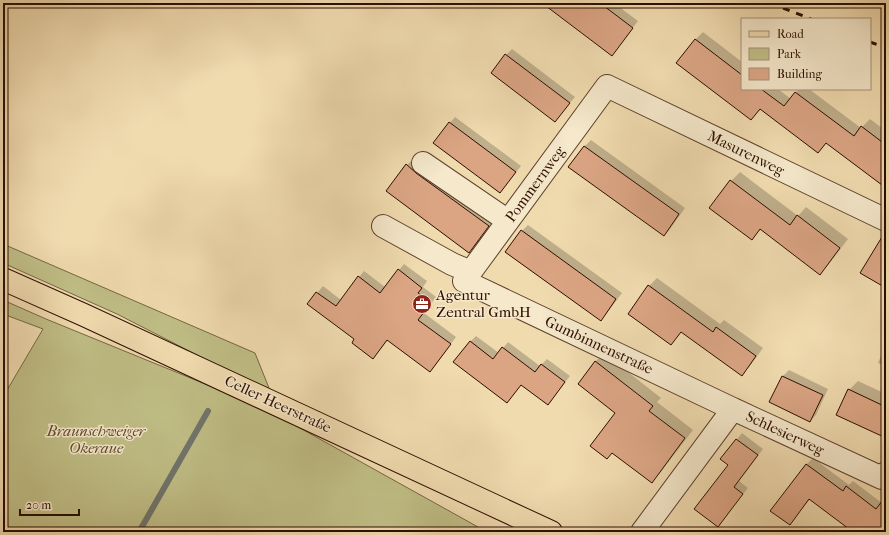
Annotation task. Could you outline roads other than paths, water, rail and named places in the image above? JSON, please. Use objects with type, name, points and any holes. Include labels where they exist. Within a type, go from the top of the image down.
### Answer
[{"type":"main road","name":"Celler Heerstraße","points":[[3,279],[98,321],[551,532]]},
{"type":"street","name":"Pommernweg","points":[[468,277],[606,86]]},
{"type":"street","name":"Masurenweg","points":[[606,86],[886,220]]},
{"type":"street","points":[[423,163],[508,222]]},
{"type":"street","name":"Gumbinnenstraße","points":[[383,226],[452,264],[468,277],[733,409]]},
{"type":"street","name":"Schlesierweg","points":[[642,532],[733,409],[882,478],[886,473]]},
{"type":"waterway","points":[[139,532],[208,411]]},
{"type":"railway","points":[[770,3],[808,18]]},
{"type":"railway","points":[[871,42],[886,48]]},
{"type":"place","name":"Agentur Zentral GmbH","points":[[422,304]]},
{"type":"park label","name":"Braunschweiger Okeraue","points":[[96,440]]}]
